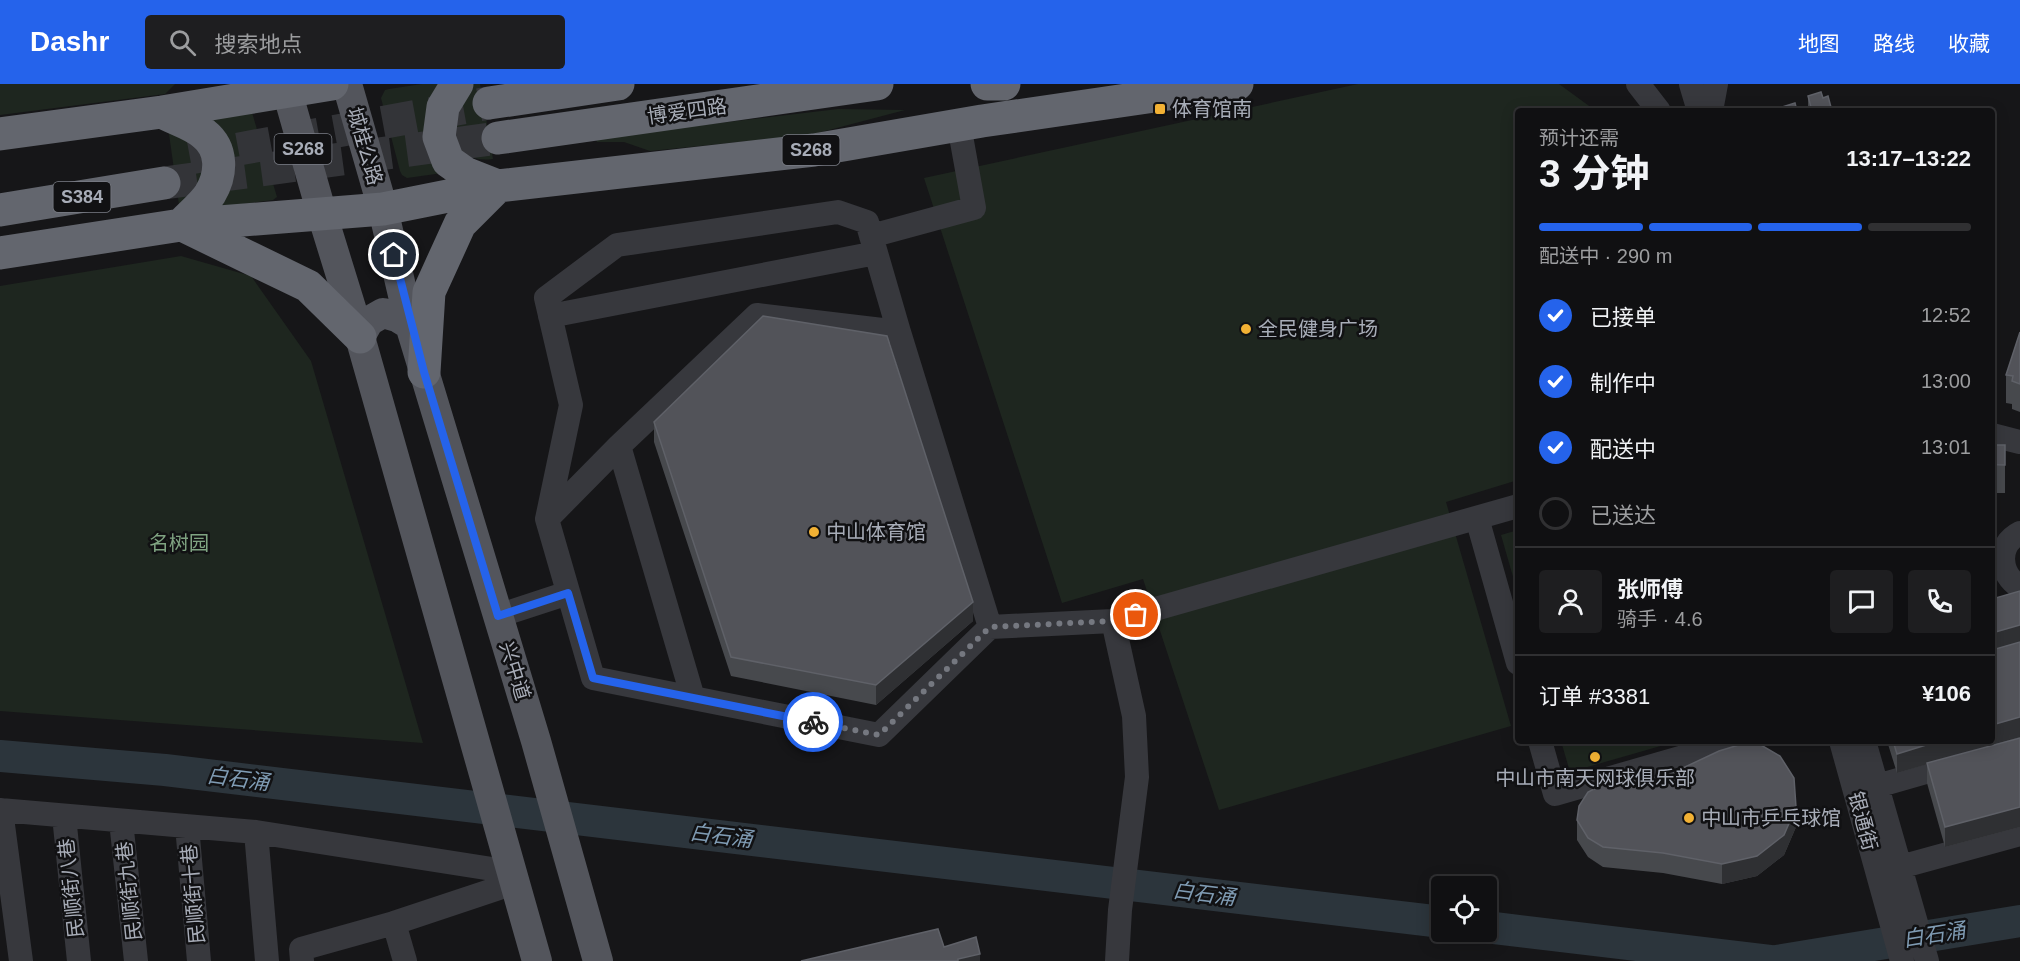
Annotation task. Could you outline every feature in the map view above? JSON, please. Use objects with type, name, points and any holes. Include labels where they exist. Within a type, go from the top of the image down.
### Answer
[{"type":"highway","points":[[162,112],[208,84]]},
{"type":"highway","points":[[0,134],[162,112],[286,88],[333,84]]},
{"type":"highway","points":[[424,372],[429,292],[459,224],[498,186],[465,173],[448,161],[439,137],[442,107],[458,84]]},
{"type":"highway","points":[[489,102],[565,88],[618,84]]},
{"type":"highway","name":"博爱四路","points":[[498,138],[877,84]]},
{"type":"highway","points":[[987,84],[1004,84]]},
{"type":"highway","points":[[1132,84],[1165,95]]},
{"type":"highway","name":"S268","points":[[322,214],[383,209],[498,186],[814,150],[959,125],[1237,84]]},
{"type":"highway","points":[[162,112],[203,133],[217,151],[218,177],[209,196],[181,225]]},
{"type":"highway","name":"S384","points":[[0,187],[163,173],[0,210]]},
{"type":"highway","points":[[0,253],[181,225],[322,214]]},
{"type":"highway","points":[[181,225],[308,286],[360,337]]},
{"type":"main road","name":"城桂公路","points":[[347,84],[383,209]]},
{"type":"main road","name":"S268","points":[[286,88],[322,214]]},
{"type":"main road","name":"兴中道","points":[[383,209],[410,325],[542,762],[598,961]]},
{"type":"main road","points":[[322,214],[360,337],[537,961]]},
{"type":"main road","points":[[360,337],[369,321],[383,313],[397,317],[410,325]]},
{"type":"street","points":[[1638,84],[1657,108]]},
{"type":"street","points":[[1660,84],[1667,108]]},
{"type":"street","points":[[1691,84],[1698,108]]},
{"type":"street","points":[[1712,108],[1716,84]]},
{"type":"street","points":[[550,316],[873,245],[974,208],[959,125]]},
{"type":"street","points":[[990,627],[867,222],[838,212],[617,244],[546,298],[571,405],[547,519],[593,678],[879,735],[990,627],[1113,621],[1515,507]]},
{"type":"street","points":[[547,519],[619,446],[757,315],[899,332]]},
{"type":"street","points":[[1995,436],[2020,442]]},
{"type":"street","points":[[619,446],[693,699]]},
{"type":"street","points":[[1477,518],[1515,652]]},
{"type":"street","points":[[2008,586],[1998,554],[2020,532]]},
{"type":"street","points":[[498,616],[568,593]]},
{"type":"street","points":[[1113,621],[1134,716],[1137,777],[1120,910],[1117,961]]},
{"type":"street","points":[[1541,744],[1555,794],[1729,744]]},
{"type":"street","name":"银通街","points":[[1842,744],[1896,897]]},
{"type":"street","name":"银通街","points":[[1865,744],[1900,867],[1896,897]]},
{"type":"street","points":[[1877,786],[2020,745]]},
{"type":"street","points":[[21,961],[1,810],[256,832],[513,877]]},
{"type":"street","name":"民顺街八巷","points":[[64,816],[78,961]]},
{"type":"street","name":"民顺街九巷","points":[[121,821],[136,961]]},
{"type":"street","name":"民顺街十巷","points":[[187,826],[199,961]]},
{"type":"street","points":[[256,832],[267,961]]},
{"type":"street","points":[[1900,867],[2020,834]]},
{"type":"street","points":[[302,961],[300,949],[394,923],[513,877]]},
{"type":"street","points":[[1896,897],[1902,961]]},
{"type":"street","points":[[1896,897],[1927,961]]},
{"type":"street","points":[[394,923],[405,961]]},
{"type":"green space","points":[[0,84],[175,84],[165,94],[0,115]]},
{"type":"green space","points":[[422,84],[441,84],[457,171],[407,178],[400,171],[381,98],[385,90]]},
{"type":"green space","points":[[471,84],[480,84],[493,159],[472,157],[460,146],[456,137],[451,108]]},
{"type":"green space","name":"全民健身广场","points":[[1358,84],[1559,84],[1592,108],[1515,108],[1515,481],[1446,502],[1511,726],[1219,810],[1143,579],[1062,603],[924,178]]},
{"type":"green space","points":[[251,109],[277,197],[273,200],[214,208],[201,120]]},
{"type":"green space","points":[[838,109],[905,110],[810,135],[650,151],[624,142],[597,142],[596,140],[668,129]]},
{"type":"green space","points":[[168,127],[196,139],[209,179],[179,205]]},
{"type":"green space","name":"名树园","points":[[181,256],[251,276],[311,361],[423,743],[0,711],[0,286]]},
{"type":"green space","points":[[1515,531],[1515,584],[1501,535]]},
{"type":"green space","name":"中山市南天网球俱乐部","points":[[1562,744],[1668,744],[1570,772]]},
{"type":"building","points":[[1821,92],[1823,98],[1828,96],[1831,108],[1811,108],[1808,96]]},
{"type":"building","points":[[1795,103],[1796,108],[1779,108]]},
{"type":"building","name":"中山体育馆","points":[[763,316],[887,336],[973,602],[876,685],[731,657],[654,422]]},
{"type":"building","points":[[2020,332],[2020,384],[2012,381],[2013,376],[2006,375]]},
{"type":"building","points":[[1995,445],[2005,445],[2005,465],[1995,465]]},
{"type":"building","points":[[2020,591],[2020,625],[1995,632],[1995,598]]},
{"type":"building","points":[[2020,642],[2020,717],[1995,724],[1995,649]]},
{"type":"building","points":[[2020,738],[2020,807],[1945,827],[1927,763]]},
{"type":"building","name":"中山市乒乓球馆","points":[[1742,744],[1761,745],[1780,756],[1794,778],[1796,807],[1784,835],[1757,856],[1722,864],[1663,853],[1603,847],[1588,838],[1577,820],[1579,806],[1588,792],[1604,784],[1668,775],[1719,751]]},
{"type":"building","points":[[1894,744],[1929,744],[1897,754]]},
{"type":"building","points":[[938,929],[944,947],[976,937],[980,954],[958,959],[958,961],[801,961]]},
{"type":"waterway","name":"白石涌","points":[[0,756],[165,770],[1431,921]]},
{"type":"waterway","name":"白石涌","points":[[1776,961],[2020,921]]},
{"type":"waterway","name":"白石涌","points":[[1497,928],[1770,961]]},
{"type":"tunnel","points":[[190,158],[489,103]]},
{"type":"tunnel","points":[[164,183],[498,138]]},
{"type":"way so far","points":[[813,722],[879,735],[990,627],[1113,621],[1136,615]]},
{"type":"place","name":"体育馆南","points":[[1160,109]]},
{"type":"place","name":"全民健身广场","points":[[1246,329]]},
{"type":"place","name":"中山体育馆","points":[[814,532]]},
{"type":"place","name":"中山市南天网球俱乐部","points":[[1595,757]]},
{"type":"place","name":"中山市乒乓球馆","points":[[1689,818]]},
{"type":"route","points":[[394,255],[410,325],[498,616],[568,593],[593,678],[813,722]]}]
